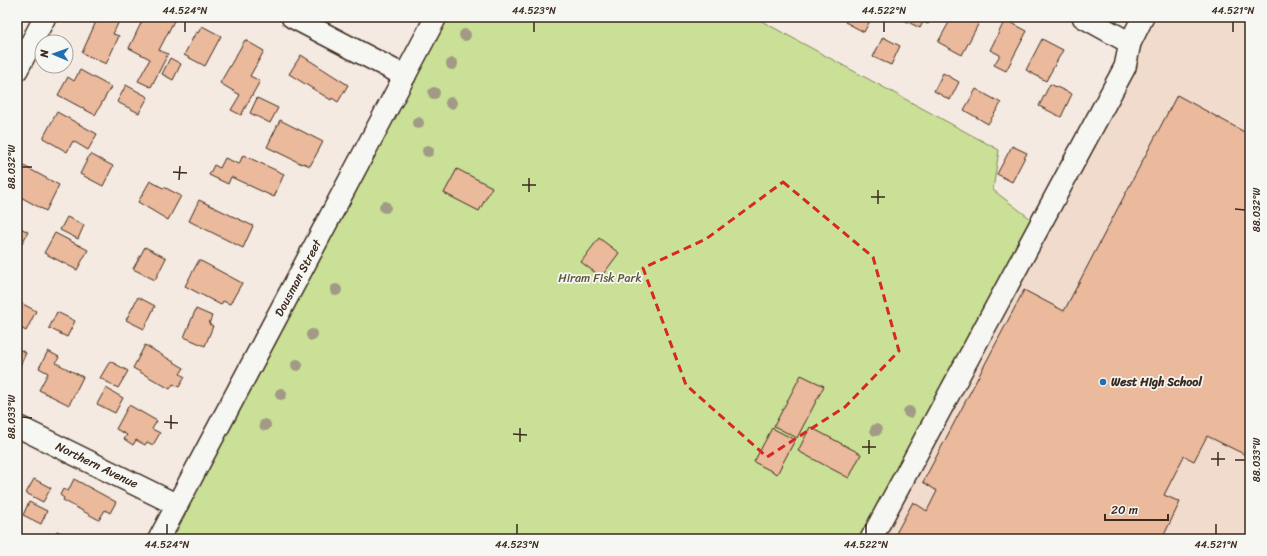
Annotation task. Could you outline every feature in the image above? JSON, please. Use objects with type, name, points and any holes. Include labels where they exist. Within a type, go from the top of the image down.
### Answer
[{"type":"street","points":[[17,70],[45,17]]},
{"type":"street","points":[[292,17],[405,76]]},
{"type":"street","name":"Dousman Street","points":[[160,539],[436,17]]},
{"type":"street","points":[[1083,17],[1130,42]]},
{"type":"street","points":[[870,539],[1125,67],[1130,42],[1143,17]]},
{"type":"street","name":"Northern Avenue","points":[[17,426],[177,505]]},
{"type":"highlighted area","points":[[783,182],[873,257],[899,351],[845,407],[767,457],[686,385],[643,268],[706,239]]},
{"type":"shaded area","name":"West High School","points":[[1143,17],[1250,17],[1250,539],[871,539]]},
{"type":"green space","name":"Hiram Fisk Park","points":[[436,17],[754,17],[999,150],[993,190],[1040,226],[871,539],[159,539]]},
{"type":"building","points":[[98,17],[121,17],[113,34],[119,36],[106,64],[82,53]]},
{"type":"building","points":[[144,17],[176,17],[159,50],[168,54],[151,87],[138,81],[150,59],[129,48]]},
{"type":"building","points":[[847,17],[872,17],[864,32],[845,22]]},
{"type":"building","points":[[903,17],[932,17],[928,24],[923,22],[920,28],[902,19]]},
{"type":"building","points":[[952,17],[982,17],[962,55],[938,42]]},
{"type":"building","points":[[1006,20],[1027,31],[1006,71],[994,65],[1000,55],[990,50]]},
{"type":"building","points":[[202,26],[221,36],[205,66],[184,55],[196,32],[198,33]]},
{"type":"building","points":[[883,37],[900,46],[891,65],[873,57]]},
{"type":"building","points":[[1042,39],[1063,50],[1046,81],[1026,70]]},
{"type":"building","points":[[245,40],[264,51],[250,76],[260,81],[241,115],[231,110],[240,95],[220,83]]},
{"type":"building","points":[[301,55],[348,85],[338,102],[332,98],[331,100],[289,74]]},
{"type":"building","points":[[170,58],[181,64],[173,80],[162,74]]},
{"type":"building","points":[[80,70],[111,87],[95,115],[58,95],[68,77],[74,81]]},
{"type":"building","points":[[943,73],[959,82],[950,100],[934,91]]},
{"type":"building","points":[[1050,84],[1072,94],[1061,117],[1039,106]]},
{"type":"building","points":[[126,85],[148,97],[139,113],[117,102]]},
{"type":"building","points":[[976,89],[1001,103],[988,124],[964,110]]},
{"type":"building","name":"West High School","points":[[1177,95],[1250,135],[1250,457],[1207,436],[1194,461],[1184,456],[1164,495],[1180,502],[1162,539],[893,539],[913,502],[927,511],[937,491],[923,482],[1024,290],[1064,311]]},
{"type":"building","points":[[257,98],[278,108],[270,123],[250,113]]},
{"type":"building","points":[[57,112],[97,134],[88,150],[73,141],[67,152],[43,138]]},
{"type":"building","points":[[280,120],[323,142],[310,166],[303,163],[302,164],[267,147]]},
{"type":"building","points":[[1012,146],[1027,153],[1012,182],[997,174]]},
{"type":"building","points":[[90,154],[113,166],[103,186],[80,174]]},
{"type":"building","points":[[243,155],[284,174],[274,197],[231,177],[228,184],[209,175],[214,165],[220,168],[225,158],[239,164]]},
{"type":"building","points":[[22,165],[59,185],[46,211],[17,195],[17,188],[20,183],[17,182],[17,174]]},
{"type":"building","points":[[457,169],[492,187],[479,211],[444,193]]},
{"type":"building","points":[[150,181],[181,196],[168,220],[138,202]]},
{"type":"building","points":[[199,200],[253,226],[243,248],[189,221]]},
{"type":"building","points":[[67,217],[84,225],[78,239],[60,230]]},
{"type":"building","points":[[17,226],[28,232],[17,253]]},
{"type":"building","points":[[55,233],[88,250],[77,270],[44,253]]},
{"type":"building","points":[[599,238],[619,253],[601,277],[581,262]]},
{"type":"building","points":[[145,247],[166,258],[155,280],[133,269]]},
{"type":"building","points":[[199,260],[242,283],[230,304],[223,301],[221,305],[185,286]]},
{"type":"building","points":[[138,297],[155,306],[144,329],[126,320]]},
{"type":"building","points":[[21,303],[36,311],[26,331],[17,326],[17,311]]},
{"type":"building","points":[[196,309],[212,316],[209,324],[213,326],[205,346],[184,337]]},
{"type":"building","points":[[57,312],[75,321],[67,337],[49,328]]},
{"type":"building","points":[[145,345],[184,368],[180,374],[185,377],[179,387],[173,384],[170,389],[133,368]]},
{"type":"building","points":[[17,348],[26,353],[17,372]]},
{"type":"building","points":[[48,351],[59,357],[56,363],[83,377],[69,405],[39,390],[48,373],[39,368]]},
{"type":"building","points":[[110,361],[128,371],[118,388],[100,378]]},
{"type":"building","points":[[801,375],[824,386],[797,438],[774,426]]},
{"type":"building","points":[[106,388],[123,398],[115,413],[97,404]]},
{"type":"building","points":[[129,405],[157,421],[152,429],[160,433],[153,445],[147,442],[145,445],[136,440],[133,445],[124,439],[127,435],[116,429]]},
{"type":"building","points":[[810,427],[861,454],[849,478],[798,451]]},
{"type":"building","points":[[772,428],[795,440],[777,474],[754,462]]},
{"type":"building","points":[[34,479],[51,488],[43,502],[26,493]]},
{"type":"building","points":[[74,479],[116,502],[110,513],[105,510],[99,520],[63,500],[64,498],[60,495],[63,489],[68,491]]},
{"type":"building","points":[[29,502],[47,511],[41,524],[23,515]]},
{"type":"building","points":[[57,531],[69,537],[71,534],[80,539],[53,539]]},
{"type":"building","points":[[18,534],[26,539],[17,539]]},
{"type":"place","name":"West High School","points":[[1103,382]]}]
